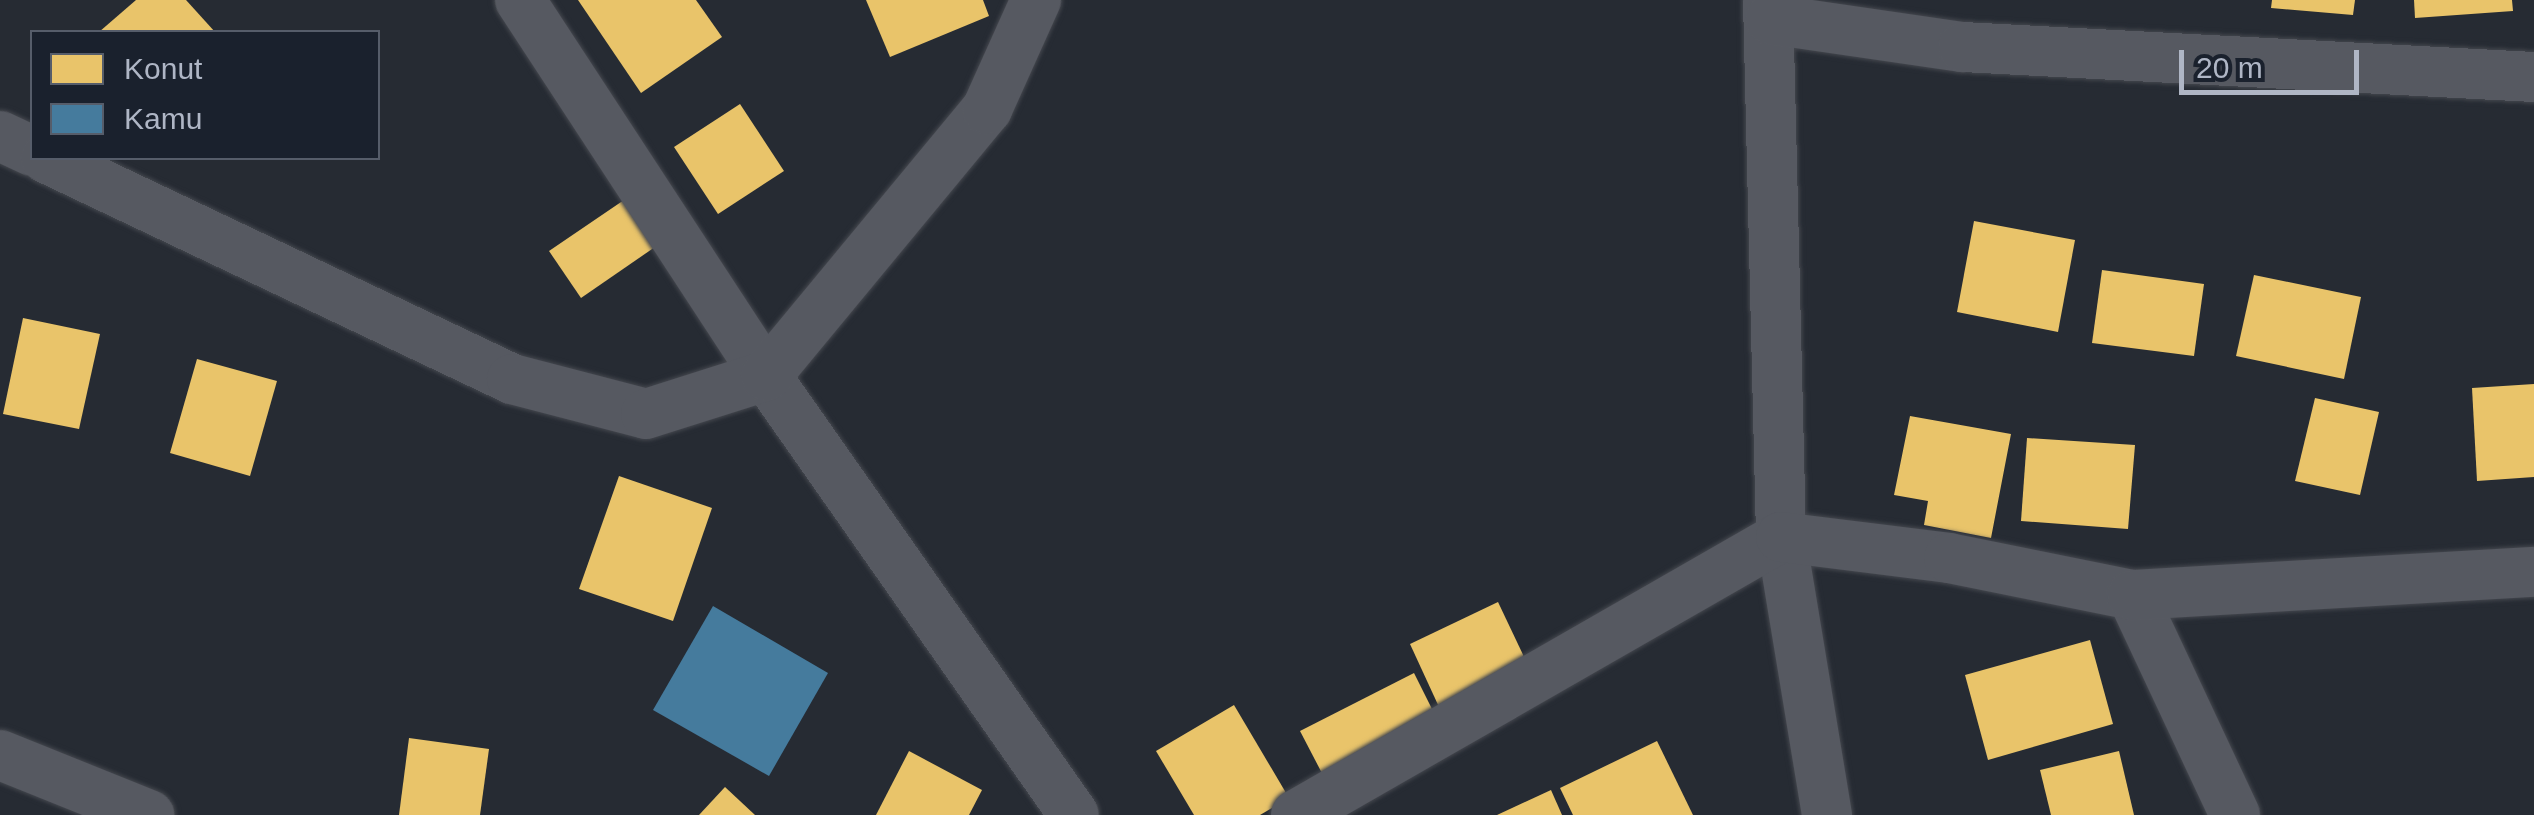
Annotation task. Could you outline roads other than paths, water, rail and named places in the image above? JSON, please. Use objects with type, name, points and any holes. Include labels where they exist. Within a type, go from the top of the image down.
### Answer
[{"type":"street","points":[[520,0],[766,376],[1041,774],[1074,815]]},
{"type":"street","points":[[50,160],[512,379],[646,414],[766,376],[987,108],[1036,0]]},
{"type":"street","points":[[1827,815],[1780,536],[1769,10],[1963,47],[2534,77]]},
{"type":"street","points":[[0,136],[30,150]]},
{"type":"street","points":[[1296,815],[1780,536],[1950,558],[2132,594],[2534,572]]},
{"type":"street","points":[[2132,594],[2235,815]]},
{"type":"street","points":[[0,755],[149,815]]}]
